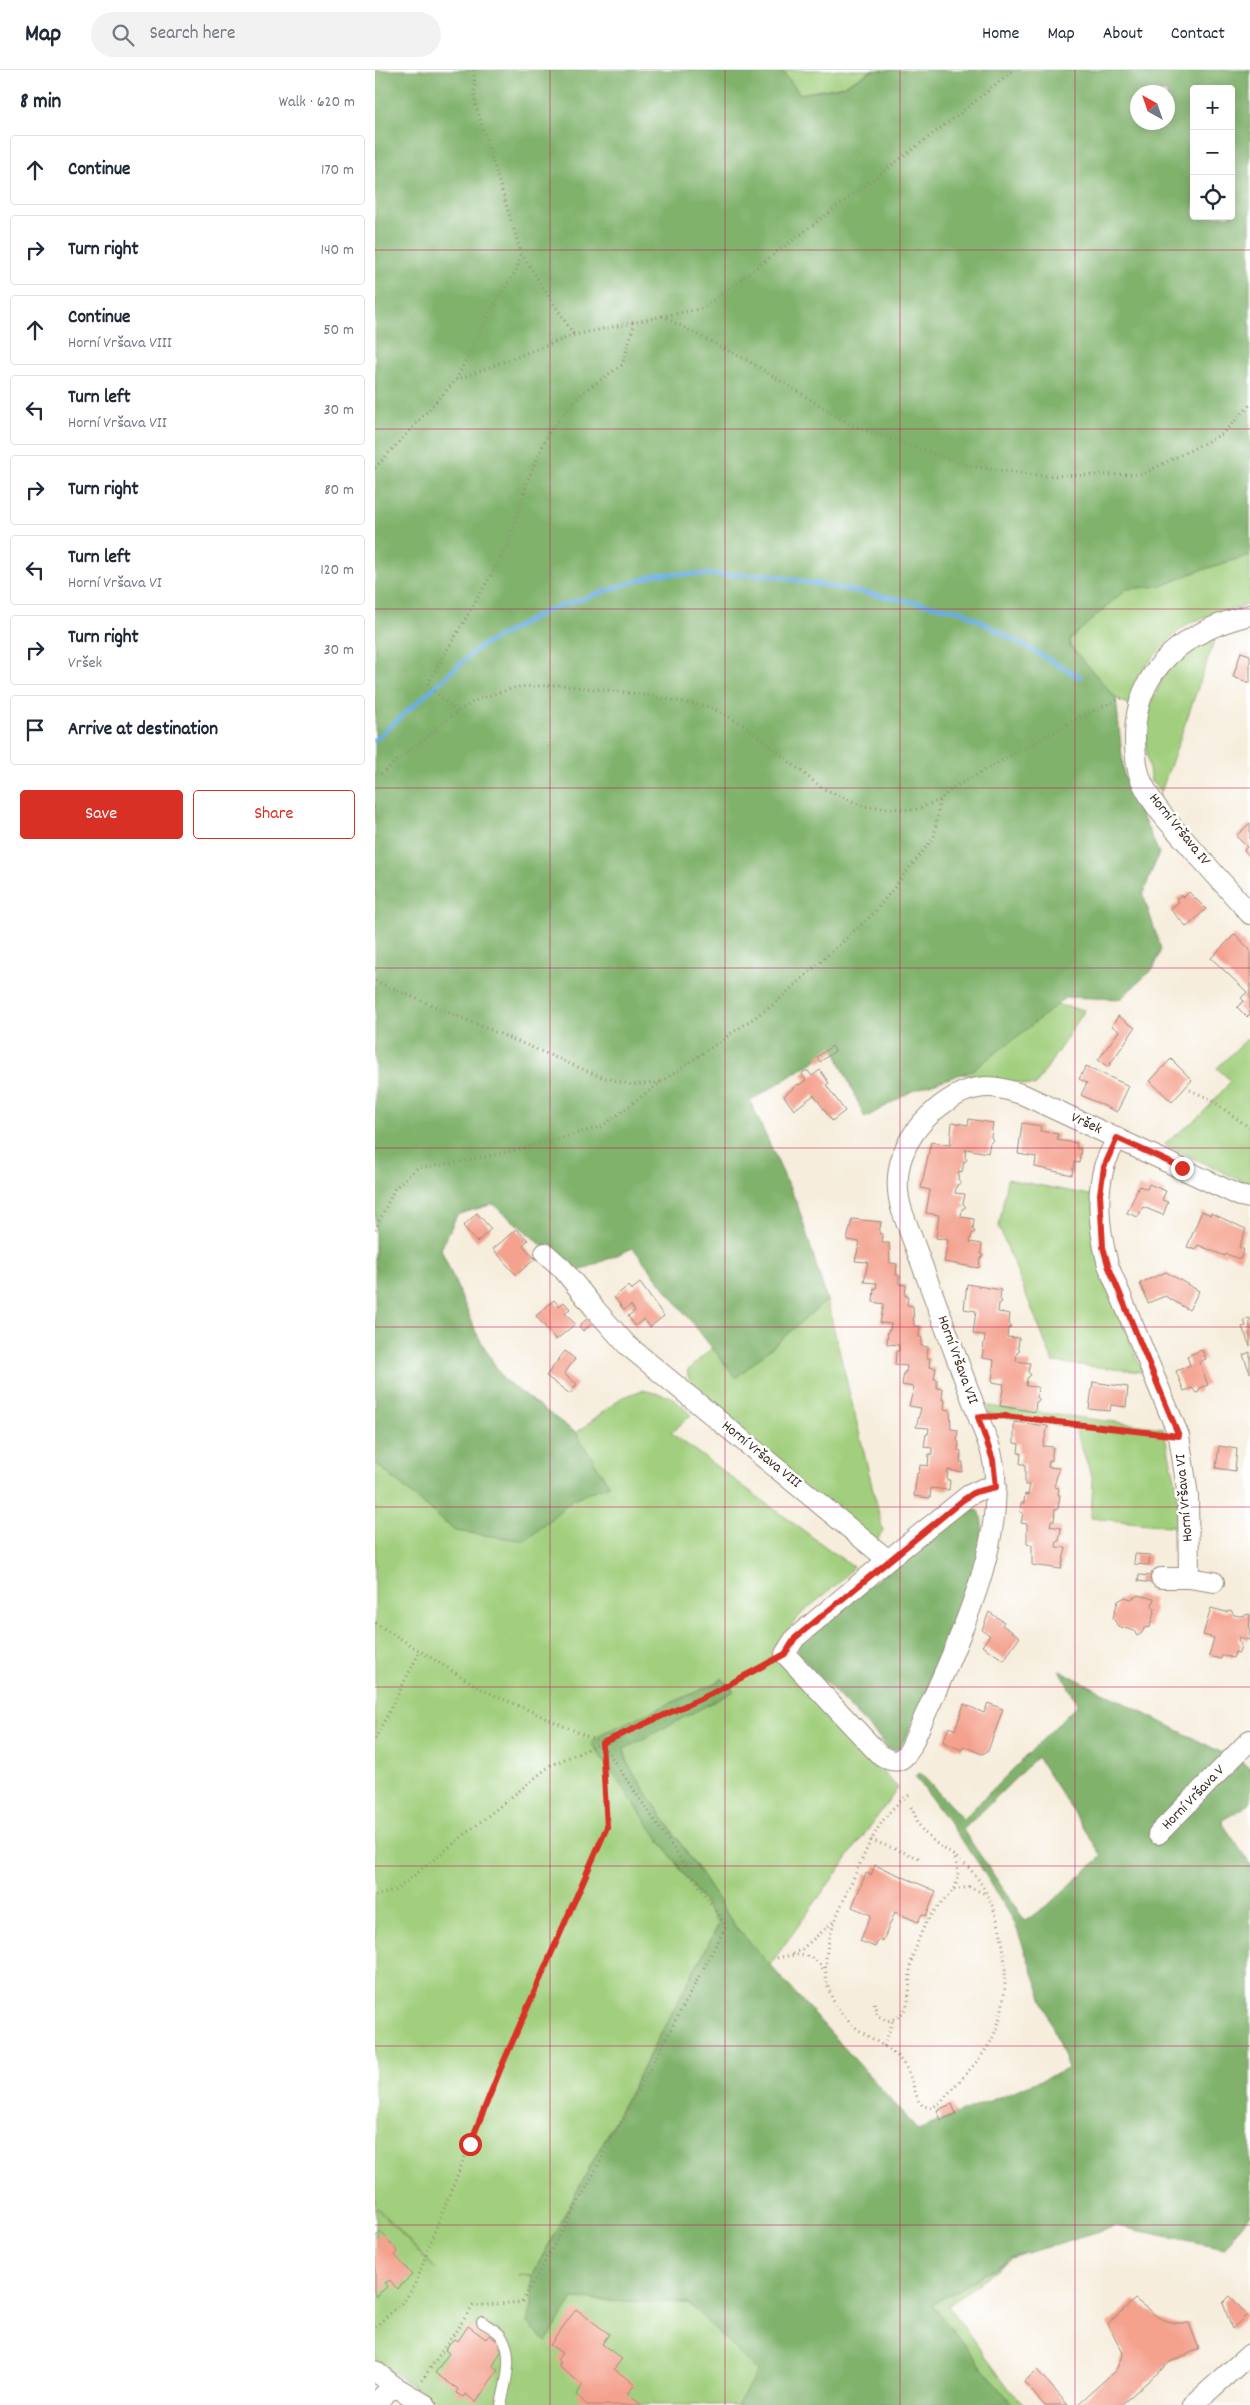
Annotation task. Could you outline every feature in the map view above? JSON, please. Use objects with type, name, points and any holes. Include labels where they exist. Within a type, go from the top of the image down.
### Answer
[{"type":"street","name":"Horní Vršava IV","points":[[1250,614],[1212,626],[1181,644],[1158,666],[1145,688],[1135,726],[1135,754],[1139,776],[1145,788],[1164,817],[1250,914]]},
{"type":"street","name":"Horní Vršava VII","points":[[785,1654],[878,1753],[892,1761],[905,1757],[911,1747],[979,1584],[989,1549],[996,1487],[993,1460],[902,1211],[897,1190],[897,1179],[905,1146],[914,1131],[943,1103],[957,1094],[977,1088],[1004,1089]]},
{"type":"street","name":"Vršek","points":[[1004,1089],[1024,1095],[1240,1196],[1250,1198]]},
{"type":"street","name":"Horní Vršava VI","points":[[1117,1138],[1104,1167],[1100,1194],[1103,1247],[1108,1265],[1179,1436],[1188,1496],[1189,1578]]},
{"type":"street","name":"Horní Vršava VIII","points":[[545,1253],[562,1268],[627,1345],[888,1560]]},
{"type":"street","points":[[785,1654],[795,1638],[969,1495],[983,1489],[996,1487]]},
{"type":"street","points":[[1161,1578],[1189,1578],[1214,1582]]},
{"type":"street","name":"Horní Vršava V","points":[[1158,1834],[1250,1740]]},
{"type":"street","points":[[1193,2405],[1250,2354]]},
{"type":"street","points":[[375,2371],[394,2386],[421,2402]]},
{"type":"street","points":[[375,2403],[394,2386]]},
{"type":"lane","points":[[482,2322],[500,2334],[507,2345],[507,2377],[501,2405]]},
{"type":"path","points":[[474,70],[475,103],[521,253],[574,335]]},
{"type":"path","points":[[455,380],[574,335],[703,308],[962,112],[1013,70]]},
{"type":"path","points":[[375,468],[455,380],[493,306],[516,271],[521,253]]},
{"type":"path","points":[[662,316],[752,363],[851,425],[969,466],[1044,476],[1143,474],[1222,434],[1250,405]]},
{"type":"path","points":[[457,712],[446,701],[436,696],[428,683],[509,544],[527,482],[549,432],[583,392],[622,365],[634,325],[632,322]]},
{"type":"path","points":[[381,774],[457,712],[478,699],[517,687],[561,685],[638,694],[710,707],[743,725],[822,788],[863,806],[914,810],[940,800],[951,789],[1080,717],[1145,688]]},
{"type":"path","points":[[375,1230],[395,1188],[417,1168],[443,1165],[513,1151],[601,1127],[661,1082],[774,1004],[873,914],[933,838],[940,800]]},
{"type":"path","points":[[375,981],[599,1076],[632,1085],[661,1082]]},
{"type":"path","points":[[1190,1090],[1210,1098],[1250,1128]]},
{"type":"path","points":[[978,1417],[1005,1416],[1179,1436]]},
{"type":"path","points":[[375,1623],[483,1690],[602,1743],[726,1926],[578,2203],[522,2302],[473,2306],[419,2383],[421,2402]]},
{"type":"path","points":[[375,1739],[420,1651]]},
{"type":"path","points":[[375,1896],[395,1890],[551,1765],[711,1694],[785,1654]]},
{"type":"path","points":[[375,2327],[405,2300],[416,2283],[433,2235],[500,2070],[607,1827],[602,1743]]},
{"type":"path","points":[[826,1976],[825,1952],[835,1920],[871,1840],[891,1812],[911,1794]]},
{"type":"path","points":[[777,1958],[805,1955],[816,1960],[826,1976],[839,2009],[846,2019],[868,2037],[884,2046],[904,2064],[919,2102],[923,2106],[932,2108],[942,2101],[991,2041],[1001,2016],[1004,1954],[998,1923],[987,1895],[976,1877],[952,1853],[922,1830],[911,1807]]},
{"type":"path","points":[[871,1840],[919,1858]]},
{"type":"path","points":[[884,2046],[893,2020],[908,2008],[911,1958],[928,1919],[954,1890],[959,1876],[958,1867],[952,1853]]},
{"type":"path","points":[[954,1890],[969,1887],[987,1895]]},
{"type":"path","points":[[792,1955],[802,1949],[835,1920]]},
{"type":"path","points":[[874,2003],[878,2016],[883,2020],[893,2020]]},
{"type":"green space","points":[[375,70],[781,70],[800,94],[842,87],[874,70],[1250,70],[1250,555],[1195,572],[1162,586],[1126,589],[1070,639],[1070,646],[1116,698],[1124,776],[1159,853],[1143,894],[1161,949],[1154,968],[1120,999],[1066,997],[973,1070],[912,1091],[865,1118],[834,1049],[750,1101],[798,1206],[827,1300],[736,1378],[633,1248],[575,1273],[493,1204],[457,1215],[441,1249],[478,1336],[503,1379],[576,1433],[609,1485],[573,1499],[526,1541],[455,1531],[375,1463]]},
{"type":"green space","points":[[782,70],[873,70],[843,86],[800,94]]},
{"type":"green space","points":[[1250,555],[1250,604],[1191,622],[1171,637],[1144,668],[1129,705],[1116,698],[1070,646],[1070,639],[1126,589],[1165,585],[1195,572]]},
{"type":"green space","points":[[1215,639],[1161,792],[1151,782],[1146,749],[1146,714],[1164,675],[1184,655]]},
{"type":"green space","points":[[1029,1000],[1085,1010],[1035,1086],[962,1074]]},
{"type":"green space","points":[[1250,1036],[1250,1185],[1164,1144],[1201,1115],[1231,1081],[1217,1068]]},
{"type":"green space","points":[[1007,1179],[1094,1196],[1099,1263],[1142,1372],[1053,1362],[999,1227]]},
{"type":"green space","points":[[827,1300],[883,1531],[868,1556],[697,1410],[687,1371],[751,1311],[774,1340]]},
{"type":"green space","points":[[642,1390],[672,1397],[691,1415],[671,1433],[853,1567],[841,1581],[803,1612],[770,1652],[898,1788],[769,1966],[735,1926],[629,1766],[623,1749],[734,1691],[722,1678],[712,1685],[604,1733],[630,1796],[719,1924],[532,2276],[518,2275],[536,2277],[573,2299],[915,2311],[932,2305],[1011,2258],[948,2306],[1010,2390],[1025,2405],[442,2405],[385,2367],[375,2374],[375,2207],[436,2270],[375,2205],[375,1463],[455,1531],[574,1498],[609,1485],[576,1433],[621,1398]]},
{"type":"green space","points":[[988,1406],[1163,1428],[1177,1487],[1178,1527],[1091,1518],[1093,1480],[1075,1428],[988,1414]]},
{"type":"green space","points":[[966,1508],[979,1511],[982,1529],[978,1555],[969,1586],[943,1655],[908,1733],[900,1748],[891,1750],[799,1655],[798,1648],[803,1639]]},
{"type":"green space","points":[[1059,1670],[1250,1767],[1250,1804],[1221,1821],[1250,1864],[1250,2214],[1224,2248],[1116,2226],[1011,2258],[932,2305],[1013,2405],[737,2405],[758,2372],[688,2303],[573,2299],[546,2342],[528,2323],[532,2304],[532,2276],[719,1924],[591,1743],[603,1733],[712,1685],[722,1678],[734,1691],[624,1749],[629,1766],[735,1926],[918,2130],[1068,2069],[1014,1921],[977,1861],[915,1776],[920,1773],[963,1819],[1078,1704]],"holes":[[[1037,1757],[1102,1856],[1049,1904],[1025,1921],[963,1830]]]},
{"type":"building","points":[[1241,652],[1250,655],[1250,683],[1233,677]]},
{"type":"building","points":[[1250,823],[1250,857],[1244,850],[1247,847],[1236,836]]},
{"type":"building","points":[[1189,892],[1206,909],[1187,927],[1170,909],[1179,902],[1176,899],[1181,895],[1184,897]]},
{"type":"building","points":[[1235,934],[1250,950],[1250,1014],[1247,1017],[1237,1007],[1244,1001],[1241,998],[1247,992],[1211,958]]},
{"type":"building","points":[[1118,1016],[1135,1028],[1108,1067],[1098,1060],[1119,1031],[1112,1026]]},
{"type":"building","points":[[832,1046],[835,1051],[820,1062],[817,1057]]},
{"type":"building","points":[[1171,1059],[1192,1080],[1172,1102],[1150,1081]]},
{"type":"building","points":[[1086,1066],[1129,1086],[1117,1112],[1081,1095],[1087,1083],[1079,1079]]},
{"type":"building","points":[[820,1070],[829,1083],[826,1085],[845,1111],[832,1121],[814,1095],[794,1110],[784,1096],[806,1080],[802,1075],[804,1071],[808,1071],[812,1076]]},
{"type":"building","points":[[969,1119],[993,1123],[991,1137],[993,1140],[990,1143],[988,1153],[966,1149],[965,1157],[967,1160],[964,1162],[962,1172],[959,1171],[958,1179],[961,1183],[957,1185],[955,1193],[965,1194],[963,1204],[966,1207],[962,1209],[961,1217],[974,1219],[973,1229],[975,1232],[972,1234],[970,1242],[982,1244],[981,1253],[983,1256],[980,1259],[979,1268],[944,1262],[948,1240],[936,1238],[939,1215],[926,1213],[930,1190],[921,1188],[931,1142],[950,1145],[952,1122],[968,1125]]},
{"type":"building","points":[[1022,1123],[1041,1126],[1040,1131],[1058,1134],[1057,1140],[1077,1143],[1076,1148],[1081,1149],[1079,1163],[1074,1162],[1072,1175],[1035,1167],[1036,1157],[1018,1154]]},
{"type":"building","points":[[1149,1184],[1166,1191],[1162,1200],[1168,1202],[1163,1215],[1143,1207],[1138,1217],[1127,1213],[1139,1186],[1147,1189]]},
{"type":"building","points":[[1202,1211],[1211,1215],[1211,1213],[1246,1229],[1239,1247],[1244,1250],[1240,1259],[1226,1254],[1225,1256],[1198,1245],[1196,1250],[1187,1247]]},
{"type":"building","points":[[477,1213],[491,1229],[477,1242],[463,1226]]},
{"type":"building","points":[[852,1219],[881,1222],[879,1234],[883,1234],[882,1243],[889,1243],[890,1263],[897,1264],[896,1275],[899,1275],[899,1284],[906,1285],[905,1296],[908,1296],[907,1305],[913,1306],[914,1326],[920,1326],[919,1337],[922,1337],[921,1346],[928,1347],[927,1358],[930,1358],[929,1367],[936,1368],[934,1379],[937,1379],[937,1388],[943,1389],[942,1400],[945,1400],[944,1409],[950,1410],[951,1429],[958,1430],[957,1441],[959,1442],[958,1450],[961,1451],[960,1462],[963,1462],[962,1472],[948,1470],[949,1490],[931,1488],[930,1498],[914,1496],[920,1465],[928,1466],[929,1454],[932,1454],[932,1448],[924,1447],[929,1428],[916,1427],[921,1408],[909,1406],[914,1387],[902,1385],[907,1366],[895,1365],[896,1351],[899,1351],[899,1345],[887,1344],[888,1330],[890,1330],[891,1324],[880,1323],[884,1304],[873,1302],[874,1288],[876,1289],[877,1283],[864,1282],[868,1262],[855,1261],[860,1242],[847,1240]]},
{"type":"building","points":[[516,1229],[528,1240],[523,1245],[535,1259],[516,1275],[493,1249]]},
{"type":"building","points":[[1166,1272],[1199,1291],[1189,1310],[1165,1296],[1148,1303],[1140,1283]]},
{"type":"building","points":[[640,1283],[664,1316],[650,1327],[644,1319],[635,1326],[628,1316],[635,1311],[631,1305],[624,1310],[614,1297],[628,1286],[631,1290]]},
{"type":"building","points":[[967,1284],[1001,1290],[1000,1299],[1002,1302],[999,1304],[998,1312],[1010,1314],[1009,1323],[1011,1327],[1008,1328],[1007,1337],[1019,1338],[1018,1348],[1020,1351],[1017,1353],[1016,1361],[1030,1363],[1028,1372],[1031,1375],[1027,1378],[1026,1386],[1038,1387],[1037,1397],[1040,1400],[1036,1402],[1035,1412],[1000,1406],[1004,1384],[992,1382],[994,1360],[982,1358],[985,1335],[973,1334],[976,1311],[964,1309]]},
{"type":"building","points":[[554,1300],[559,1306],[564,1302],[570,1309],[565,1313],[575,1324],[556,1340],[536,1316]]},
{"type":"building","points":[[588,1318],[593,1323],[583,1331],[579,1326]]},
{"type":"building","points":[[1250,1318],[1250,1346],[1242,1327],[1246,1326],[1244,1320]]},
{"type":"building","points":[[1202,1350],[1206,1359],[1199,1362],[1208,1385],[1200,1388],[1199,1392],[1196,1393],[1192,1388],[1184,1391],[1176,1371],[1190,1365],[1187,1356]]},
{"type":"building","points":[[565,1351],[575,1359],[564,1374],[577,1384],[570,1394],[546,1376]]},
{"type":"building","points":[[1250,1352],[1250,1373],[1243,1355]]},
{"type":"building","points":[[1093,1382],[1128,1387],[1126,1407],[1111,1405],[1110,1411],[1089,1409]]},
{"type":"building","points":[[1014,1422],[1048,1426],[1043,1446],[1053,1447],[1048,1467],[1059,1468],[1054,1487],[1059,1488],[1058,1509],[1055,1509],[1054,1521],[1051,1521],[1050,1526],[1061,1528],[1056,1547],[1066,1548],[1061,1569],[1032,1565],[1032,1545],[1027,1544],[1027,1524],[1021,1523],[1023,1513],[1020,1512],[1021,1503],[1024,1503],[1025,1494],[1028,1495],[1030,1485],[1025,1485],[1025,1464],[1020,1464],[1021,1453],[1018,1453],[1019,1444],[1014,1443]]},
{"type":"building","points":[[1219,1446],[1237,1449],[1235,1471],[1216,1468]]},
{"type":"building","points":[[1135,1554],[1150,1555],[1149,1565],[1134,1564]]},
{"type":"building","points":[[1139,1575],[1152,1576],[1152,1583],[1138,1581]]},
{"type":"building","points":[[1138,1595],[1154,1599],[1152,1605],[1155,1609],[1150,1627],[1144,1628],[1142,1633],[1137,1636],[1134,1631],[1118,1626],[1113,1618],[1118,1601],[1125,1597],[1131,1599]]},
{"type":"building","points":[[1211,1608],[1226,1612],[1231,1610],[1234,1615],[1240,1616],[1250,1614],[1249,1640],[1239,1637],[1238,1640],[1241,1645],[1239,1653],[1235,1652],[1233,1658],[1222,1655],[1221,1659],[1209,1656],[1214,1638],[1203,1635]]},
{"type":"building","points":[[989,1612],[1004,1622],[1002,1625],[1020,1637],[1004,1660],[982,1646],[990,1635],[982,1630]]},
{"type":"building","points":[[988,1703],[1003,1709],[988,1751],[982,1754],[963,1746],[962,1750],[943,1742],[949,1727],[955,1730],[964,1704],[984,1713]]},
{"type":"building","points":[[875,1865],[936,1891],[926,1916],[922,1914],[918,1922],[895,1912],[883,1941],[879,1939],[875,1947],[860,1941],[871,1915],[852,1907],[866,1873],[871,1875]]},
{"type":"building","points":[[952,2104],[956,2114],[941,2120],[937,2110]]},
{"type":"building","points":[[381,2232],[398,2252],[395,2255],[412,2275],[397,2289],[390,2280],[385,2283],[388,2286],[375,2297],[375,2237]]},
{"type":"building","points":[[1230,2296],[1247,2315],[1232,2329],[1223,2303]]},
{"type":"building","points":[[1135,2299],[1159,2318],[1173,2323],[1189,2323],[1199,2349],[1170,2362],[1121,2405],[1077,2405],[1116,2370],[1123,2353],[1108,2324]]},
{"type":"building","points":[[576,2309],[609,2334],[602,2344],[622,2359],[614,2369],[635,2384],[627,2394],[642,2405],[587,2405],[576,2395],[583,2385],[558,2366],[561,2363],[557,2360],[562,2353],[550,2345]]},
{"type":"building","points":[[468,2326],[486,2339],[489,2335],[500,2343],[498,2347],[502,2350],[493,2366],[498,2370],[476,2402],[465,2394],[463,2397],[456,2393],[458,2389],[435,2373],[449,2353],[445,2350],[448,2345],[454,2339],[458,2341]]},
{"type":"building","points":[[1037,2370],[1068,2405],[1044,2405],[1024,2382]]},
{"type":"waterway","points":[[375,740],[478,648],[546,611],[658,574],[768,575],[962,611],[1080,677]]},
{"type":"route","points":[[470,2144],[500,2070],[607,1827],[602,1743],[711,1694],[785,1654],[795,1638],[963,1500],[975,1492],[996,1487],[993,1460],[978,1417],[1005,1416],[1179,1436],[1108,1265],[1103,1247],[1100,1194],[1104,1167],[1117,1138],[1182,1168]]}]
